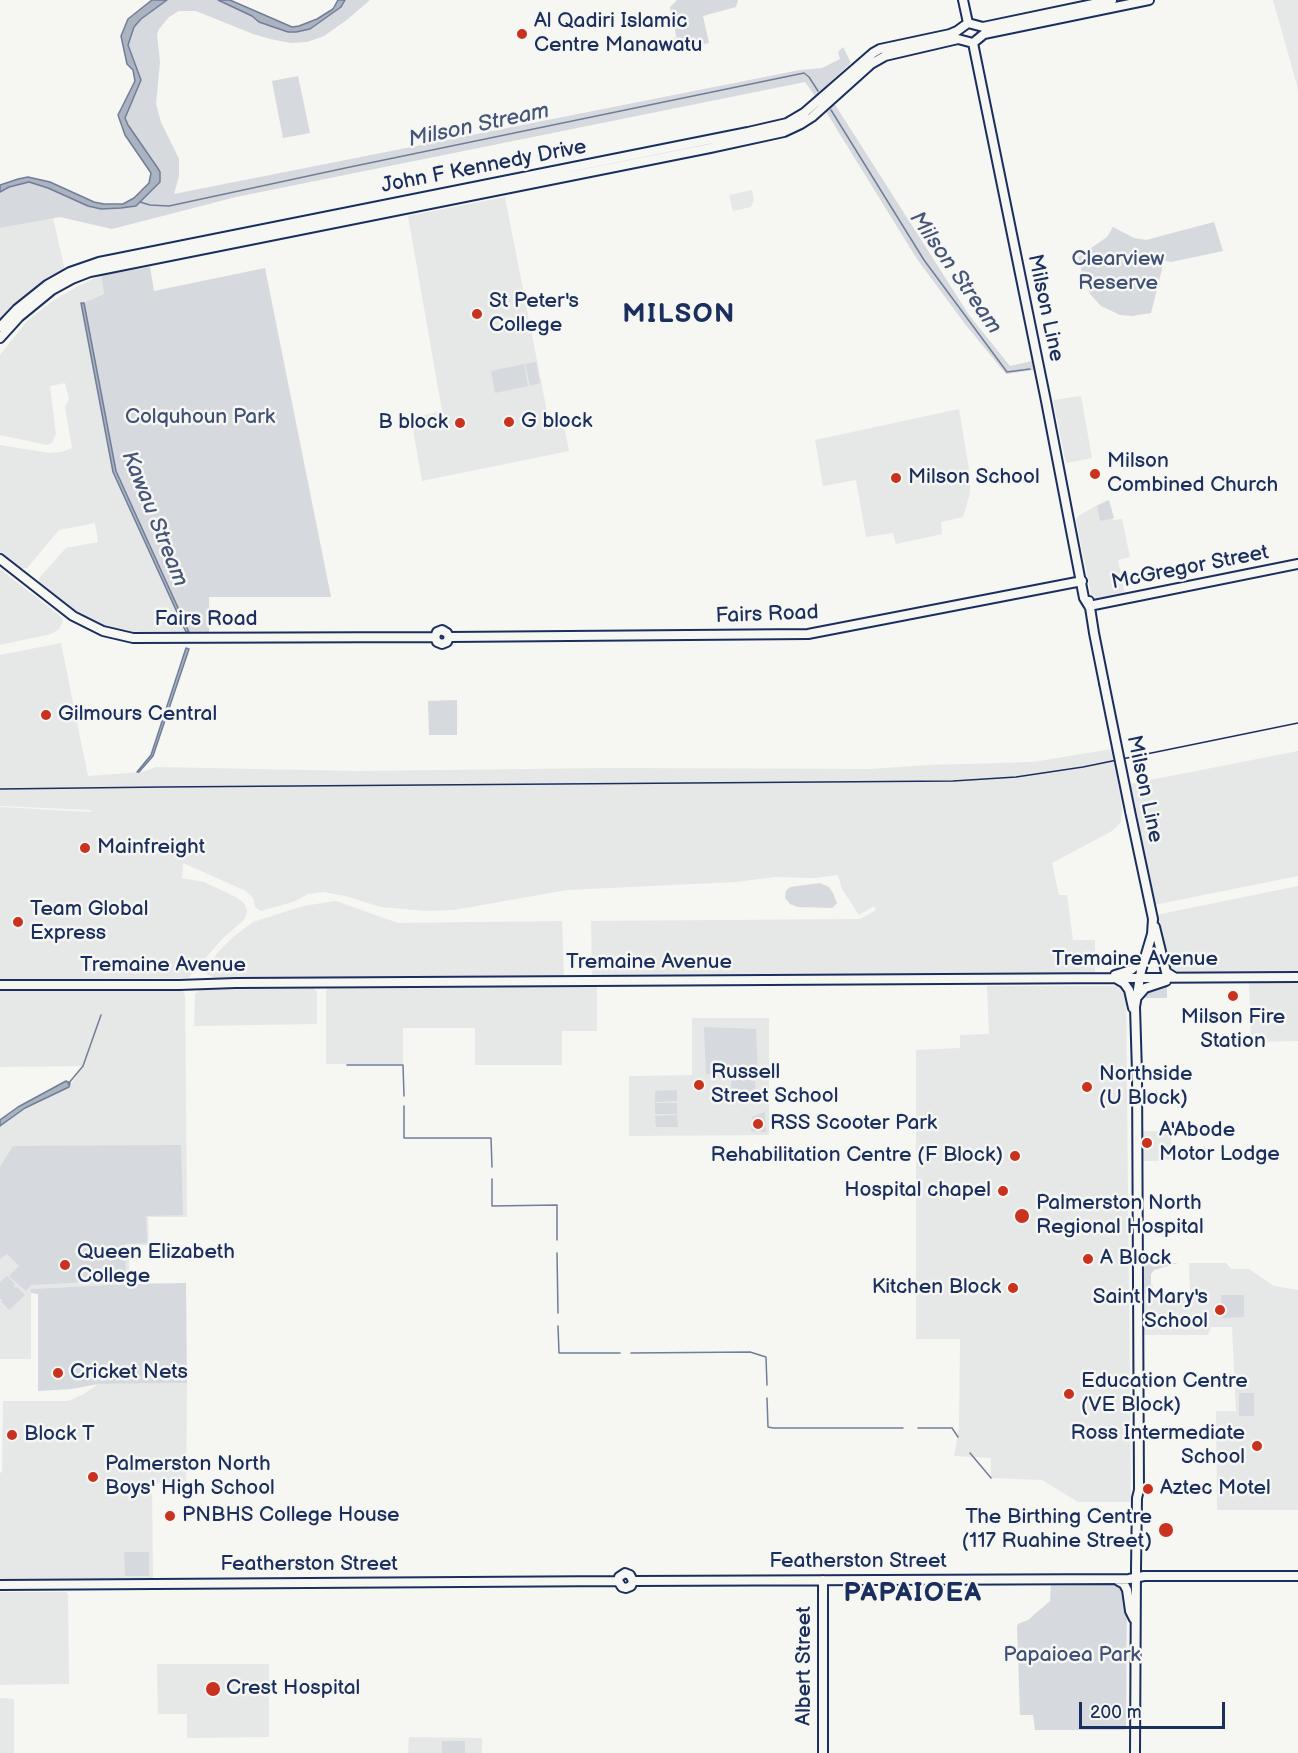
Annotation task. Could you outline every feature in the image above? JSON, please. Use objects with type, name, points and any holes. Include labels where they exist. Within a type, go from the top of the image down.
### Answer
[{"type":"main road","points":[[963,0],[964,26],[960,36],[964,41],[976,40],[984,34],[1149,0]]},
{"type":"main road","points":[[964,26],[983,27],[1112,0]]},
{"type":"main road","points":[[976,40],[980,30],[977,25]]},
{"type":"main road","name":"John F Kennedy Drive","points":[[0,338],[5,325],[29,298],[69,272],[99,262],[643,157],[787,123],[804,113],[880,49],[950,34],[964,26]]},
{"type":"main road","name":"John F Kennedy Drive","points":[[643,157],[710,148],[792,129],[812,117],[871,64],[885,56],[958,39],[964,41]]},
{"type":"main road","name":"Milson Line","points":[[976,40],[1084,598],[1089,606]]},
{"type":"main road","name":"Fairs Road","points":[[0,559],[73,616],[103,630],[133,638],[435,637],[437,642],[442,644],[447,642],[449,637],[808,634],[1082,581]]},
{"type":"main road","name":"McGregor Street","points":[[1089,606],[1298,564]]},
{"type":"main road","name":"Milson Line","points":[[1082,581],[1087,587],[1104,682],[1153,919],[1152,934],[1140,978],[1135,1018]]},
{"type":"main road","points":[[1067,583],[1075,587],[1084,598]]},
{"type":"main road","points":[[1153,919],[1166,972],[1179,978]]},
{"type":"main road","points":[[1095,978],[1131,970],[1143,960],[1147,953]]},
{"type":"main road","name":"Tremaine Avenue","points":[[0,985],[1298,977]]},
{"type":"main road","points":[[1111,978],[1122,981],[1129,990],[1135,1018],[1132,1042],[1135,1490],[1137,1498],[1135,1753]]},
{"type":"main road","points":[[1137,997],[1149,986],[1179,978]]},
{"type":"main road","name":"Featherston Street","points":[[0,1585],[618,1581],[622,1587],[626,1588],[631,1586],[633,1581],[1298,1576]]},
{"type":"main road","points":[[1112,1579],[1124,1584],[1135,1622]]},
{"type":"main road","name":"Albert Street","points":[[823,1580],[824,1753]]},
{"type":"shaded area","points":[[152,0],[167,0],[134,27],[128,45],[141,80],[125,118],[160,172],[160,182],[136,206],[121,208],[101,209],[88,206],[29,182],[0,192],[0,185],[28,177],[50,182],[94,202],[123,204],[134,198],[149,183],[151,173],[125,135],[118,115],[135,81],[133,70],[127,64],[121,36],[128,19]]},
{"type":"shaded area","points":[[218,0],[230,0],[292,27],[317,19],[333,9],[338,0],[345,0],[341,7],[310,29],[288,32],[259,22],[252,16]]},
{"type":"shaded area","points":[[1273,0],[1298,0],[1298,90],[1293,71]]},
{"type":"shaded area","points":[[676,37],[678,48],[654,53],[648,49],[648,42]]},
{"type":"shaded area","points":[[752,190],[754,200],[751,207],[733,211],[729,195]]},
{"type":"shaded area","name":"St Peter's College","points":[[505,197],[550,427],[564,425],[569,451],[422,481],[411,418],[442,411],[408,216]]},
{"type":"shaded area","points":[[53,218],[65,271],[42,283],[0,322],[0,228]]},
{"type":"shaded area","points":[[101,275],[104,294],[83,303],[189,636],[133,635],[111,629],[92,621],[65,604],[39,582],[39,578],[66,548],[98,542],[95,523],[59,530],[27,568],[20,568],[0,552],[0,445],[49,453],[72,448],[65,407],[69,399],[65,383],[50,386],[56,434],[52,443],[47,445],[0,435],[0,355],[27,321],[54,300]]},
{"type":"shaded area","points":[[81,303],[84,303],[116,471],[189,632],[186,632],[113,472]]},
{"type":"shaded area","points":[[1081,396],[1092,458],[1066,463],[1053,400]]},
{"type":"shaded area","name":"Milson School","points":[[959,409],[970,476],[970,493],[963,517],[941,522],[942,534],[896,544],[893,533],[866,537],[856,480],[823,486],[815,440]]},
{"type":"shaded area","points":[[1107,500],[1113,520],[1122,519],[1130,557],[1118,560],[1125,595],[1095,601],[1092,599],[1076,520],[1078,516]]},
{"type":"shaded area","points":[[0,569],[60,616],[63,621],[59,629],[51,634],[0,645]]},
{"type":"shaded area","points":[[61,643],[88,776],[142,772],[156,767],[358,771],[609,768],[870,769],[1033,762],[1112,749],[1122,807],[1121,822],[1112,831],[1052,863],[1059,895],[1067,895],[1073,940],[1095,940],[1095,973],[592,976],[591,921],[860,919],[876,910],[874,906],[859,915],[842,889],[838,875],[567,890],[454,910],[427,911],[381,907],[324,892],[308,894],[293,902],[261,911],[255,907],[253,898],[246,891],[183,863],[182,878],[204,882],[236,897],[244,903],[247,910],[243,921],[223,938],[188,978],[0,980],[0,807],[91,812],[91,810],[0,806],[0,655]]},
{"type":"shaded area","points":[[186,648],[189,649],[153,756],[137,772],[151,755]]},
{"type":"shaded area","points":[[1298,751],[1298,876],[1154,905],[1130,784]]},
{"type":"shaded area","points":[[1298,886],[1298,972],[1170,972],[1156,915]]},
{"type":"shaded area","points":[[336,901],[398,923],[562,921],[564,976],[217,979],[206,974],[206,970],[218,952],[253,922],[303,906]]},
{"type":"shaded area","points":[[1249,982],[1298,982],[1298,1041],[1251,1042]]},
{"type":"shaded area","points":[[597,986],[597,1031],[562,1031],[562,1065],[475,1065],[475,1028],[403,1028],[403,1064],[326,1064],[326,992],[328,988]]},
{"type":"shaded area","name":"Palmerston North Regional Hospital","points":[[987,986],[1120,986],[1126,991],[1131,1502],[1078,1502],[1042,1480],[991,1478],[991,1458],[954,1456],[959,1428],[960,1339],[916,1339],[916,1050],[960,1048],[960,1035],[989,1034]]},
{"type":"shaded area","points":[[313,988],[317,992],[317,1024],[194,1026],[195,994],[200,990]]},
{"type":"shaded area","points":[[177,990],[184,992],[185,996],[187,1217],[148,1217],[149,1245],[129,1246],[129,1284],[31,1289],[31,1359],[0,1359],[0,1126],[25,1108],[69,1087],[83,1066],[0,1067],[0,991]]},
{"type":"shaded area","name":"Russell Street School","points":[[692,1018],[769,1018],[769,1135],[629,1136],[629,1076],[692,1075]]},
{"type":"shaded area","points":[[66,1081],[70,1083],[69,1087],[25,1108],[0,1126],[0,1120],[18,1107]]},
{"type":"shaded area","points":[[1140,1131],[1171,1131],[1171,1159],[1140,1161]]},
{"type":"shaded area","points":[[1189,1263],[1226,1263],[1231,1269],[1249,1269],[1274,1286],[1298,1290],[1298,1510],[1217,1510],[1216,1411],[1236,1411],[1232,1327],[1211,1327],[1208,1335],[1142,1335],[1143,1293],[1190,1292]]},
{"type":"shaded area","name":"Palmerston North Boys' High School","points":[[187,1383],[186,1482],[152,1484],[153,1579],[0,1579],[3,1401],[68,1401],[98,1384]]},
{"type":"shaded area","points":[[0,1592],[66,1592],[68,1594],[69,1684],[0,1685]]},
{"type":"shaded area","name":"Crest Hospital","points":[[157,1664],[269,1664],[269,1737],[187,1738],[187,1714],[158,1714]]},
{"type":"shaded area","points":[[0,1698],[14,1699],[14,1753],[0,1753]]},
{"type":"shaded area","points":[[409,1737],[482,1738],[482,1753],[408,1753]]},
{"type":"green space","points":[[164,0],[222,0],[291,31],[308,28],[334,10],[340,0],[370,0],[324,36],[307,42],[291,43],[270,39],[196,11],[179,11],[169,17],[157,34],[160,62],[156,104],[161,122],[179,159],[179,176],[174,194],[800,70],[822,68],[840,59],[838,52],[843,47],[851,63],[815,96],[805,82],[236,197],[112,229],[60,217],[0,228],[0,186],[29,180],[91,206],[136,206],[153,190],[158,179],[120,119],[139,80],[127,46],[133,27],[147,11]]},
{"type":"green space","points":[[677,0],[738,0],[736,7],[703,16],[709,43],[679,49],[670,7]]},
{"type":"green space","points":[[298,76],[310,133],[283,138],[272,81]]},
{"type":"green space","points":[[834,103],[969,315],[1010,366],[1032,361],[1034,370],[1006,374],[965,324],[917,259],[825,110]]},
{"type":"green space","name":"Clearview Reserve","points":[[1214,222],[1223,251],[1171,262],[1162,260],[1162,269],[1151,313],[1120,315],[1101,306],[1090,294],[1078,257],[1107,237],[1113,227],[1134,238],[1146,240]]},
{"type":"green space","name":"Colquhoun Park","points":[[150,267],[154,291],[265,268],[331,597],[209,597],[209,635],[189,636],[114,471],[83,303],[104,294],[101,275]]},
{"type":"green space","points":[[536,362],[540,383],[530,386],[525,364]]},
{"type":"green space","points":[[524,364],[528,386],[495,393],[491,371]]},
{"type":"green space","points":[[1109,500],[1114,518],[1100,521],[1097,506]]},
{"type":"green space","points":[[457,700],[457,735],[429,735],[428,701]]},
{"type":"green space","points":[[820,883],[829,887],[833,893],[837,903],[832,908],[798,907],[790,904],[785,898],[786,891],[790,887]]},
{"type":"green space","points":[[1167,984],[1167,998],[1140,998],[1149,990]]},
{"type":"green space","points":[[704,1027],[756,1029],[758,1077],[706,1074]]},
{"type":"green space","points":[[731,1080],[755,1080],[756,1096],[732,1097]]},
{"type":"green space","points":[[677,1090],[677,1101],[655,1102],[655,1091]]},
{"type":"green space","points":[[655,1103],[677,1103],[677,1114],[655,1114]]},
{"type":"green space","name":"RSS Scooter Park","points":[[765,1112],[766,1132],[751,1131],[752,1117]]},
{"type":"green space","points":[[677,1115],[678,1127],[656,1127],[655,1116]]},
{"type":"green space","name":"Queen Elizabeth College","points":[[181,1145],[183,1215],[146,1216],[147,1243],[125,1244],[126,1280],[31,1285],[26,1291],[9,1276],[19,1266],[7,1254],[0,1259],[0,1167],[13,1146]]},
{"type":"green space","points":[[1143,1263],[1178,1263],[1154,1270],[1151,1274],[1152,1293],[1143,1293]]},
{"type":"green space","points":[[7,1276],[15,1284],[15,1288],[17,1287],[25,1295],[9,1310],[1,1301],[3,1299],[0,1299],[0,1282]]},
{"type":"green space","points":[[186,1283],[187,1383],[98,1384],[72,1389],[38,1391],[38,1294],[31,1293],[31,1289]]},
{"type":"green space","points":[[1221,1295],[1244,1295],[1244,1317],[1222,1318]]},
{"type":"green space","points":[[1239,1393],[1254,1393],[1254,1416],[1239,1416]]},
{"type":"green space","points":[[124,1552],[149,1552],[149,1576],[125,1576]]},
{"type":"green space","name":"Papaioea Park","points":[[1051,1582],[1127,1582],[1126,1730],[1035,1730],[1033,1715],[1020,1715],[1017,1627],[1050,1601]]},
{"type":"green space","points":[[442,1741],[465,1741],[465,1753],[442,1753]]},
{"type":"waterway","name":"Milson Stream","points":[[140,202],[169,206],[804,73],[818,91]]},
{"type":"waterway","name":"Milson Stream","points":[[831,110],[924,260],[1007,372],[1030,369]]},
{"type":"waterway","name":"Kawau Stream","points":[[68,1084],[83,1066],[101,1015]]},
{"type":"waterway","points":[[347,1065],[403,1065],[404,1096]]},
{"type":"waterway","points":[[404,1106],[404,1138],[491,1138],[492,1167]]},
{"type":"waterway","points":[[492,1179],[492,1206],[557,1205],[557,1240]]},
{"type":"waterway","points":[[557,1253],[558,1313]]},
{"type":"waterway","points":[[558,1326],[559,1353],[620,1353]]},
{"type":"waterway","points":[[631,1353],[750,1352],[766,1357],[767,1385]]},
{"type":"waterway","points":[[767,1398],[768,1427],[903,1428]]},
{"type":"waterway","points":[[918,1428],[952,1428],[958,1437]]},
{"type":"waterway","points":[[970,1453],[991,1478]]},
{"type":"railway","points":[[0,789],[953,781],[1016,777],[1083,767],[1298,723]]},
{"type":"place","name":"Al Qadiri Islamic Centre Manawatu","points":[[522,34]]},
{"type":"place","name":"St Peter's College","points":[[477,314]]},
{"type":"place","name":"G block","points":[[509,422]]},
{"type":"place","name":"B block","points":[[460,423]]},
{"type":"place","name":"Milson Combined Church","points":[[1095,474]]},
{"type":"place","name":"Milson School","points":[[896,478]]},
{"type":"place","name":"Gilmours Central","points":[[46,715]]},
{"type":"place","name":"Mainfreight","points":[[85,848]]},
{"type":"place","name":"Team Global Express","points":[[18,922]]},
{"type":"place","name":"Milson Fire Station","points":[[1233,996]]},
{"type":"place","name":"Russell Street School","points":[[699,1085]]},
{"type":"place","name":"Northside (U Block)","points":[[1087,1087]]},
{"type":"place","name":"RSS Scooter Park","points":[[758,1124]]},
{"type":"place","name":"A'Abode Motor Lodge","points":[[1147,1143]]},
{"type":"place","name":"Rehabilitation Centre (F Block)","points":[[1015,1156]]},
{"type":"place","name":"Hospital chapel","points":[[1003,1191]]},
{"type":"place","name":"Palmerston North Regional Hospital","points":[[1022,1216]]},
{"type":"place","name":"A Block","points":[[1088,1259]]},
{"type":"place","name":"Queen Elizabeth College","points":[[65,1265]]},
{"type":"place","name":"Kitchen Block","points":[[1013,1288]]},
{"type":"place","name":"Saint Mary's School","points":[[1220,1310]]},
{"type":"place","name":"Cricket Nets","points":[[58,1373]]},
{"type":"place","name":"Education Centre (VE Block)","points":[[1069,1394]]},
{"type":"place","name":"Block T","points":[[12,1435]]},
{"type":"place","name":"Ross Intermediate School","points":[[1257,1446]]},
{"type":"place","name":"Palmerston North Boys' High School","points":[[93,1477]]},
{"type":"place","name":"Aztec Motel","points":[[1148,1489]]},
{"type":"place","name":"PNBHS College House","points":[[170,1516]]},
{"type":"place","name":"The Birthing Centre (117 Ruahine Street)","points":[[1166,1530]]},
{"type":"place","name":"Crest Hospital","points":[[213,1689]]},
{"type":"district","name":"MILSON","points":[[679,315]]},
{"type":"district","name":"PAPAIOEA","points":[[913,1594]]}]
